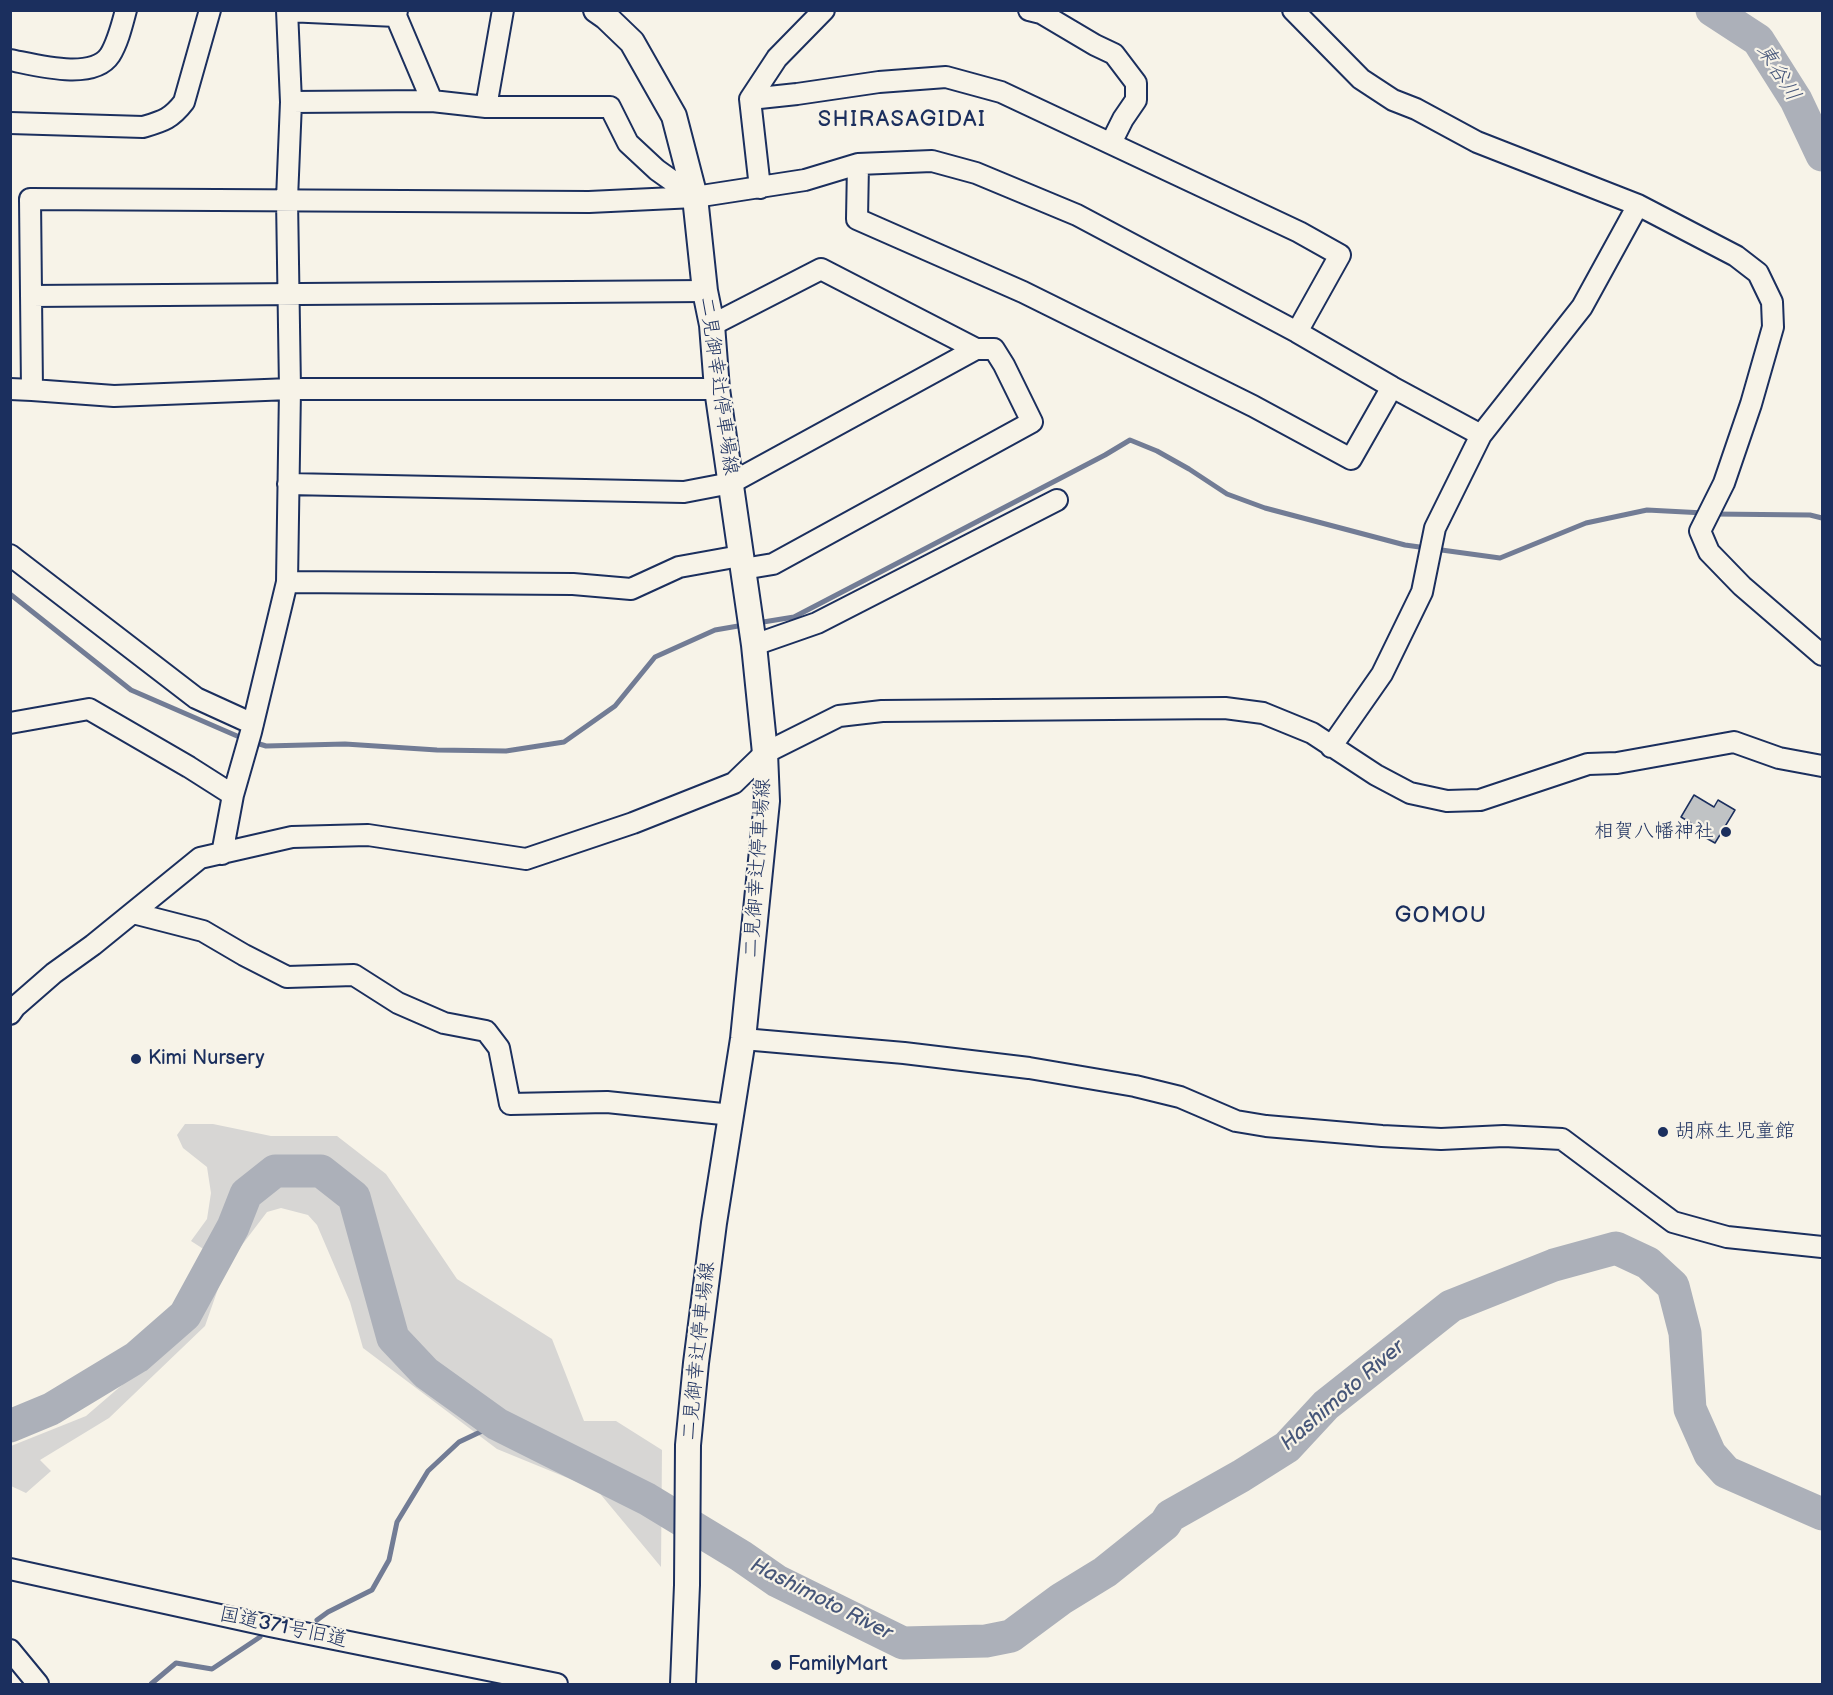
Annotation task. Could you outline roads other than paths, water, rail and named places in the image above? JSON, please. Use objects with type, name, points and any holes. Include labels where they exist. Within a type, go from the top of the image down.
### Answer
[{"type":"main road","name":"二見御幸辻停車場線","points":[[596,10],[632,42],[674,116],[695,197],[705,291],[712,325],[717,389],[754,643],[765,753],[767,801],[743,1039],[714,1223],[688,1445],[687,1585],[683,1684]]},
{"type":"street","points":[[10,60],[79,70],[95,68],[109,57],[120,32],[126,10]]},
{"type":"street","points":[[10,123],[143,127],[161,122],[174,115],[184,102],[210,10]]},
{"type":"street","points":[[486,107],[503,10]]},
{"type":"street","points":[[760,188],[750,99],[777,58],[824,10]]},
{"type":"street","points":[[1029,10],[1041,13],[1114,54],[1136,83],[1136,100],[1111,143]]},
{"type":"street","points":[[1293,10],[1361,79],[1393,100],[1416,109],[1477,142],[1638,205],[1736,256],[1758,273],[1772,302],[1773,327],[1751,404],[1724,483],[1700,531],[1709,552],[1742,586],[1822,655]]},
{"type":"street","points":[[222,854],[235,789],[287,582],[290,389],[287,199],[291,102],[287,11],[396,13],[432,102]]},
{"type":"street","points":[[750,99],[879,81],[946,77],[1001,92],[1299,232],[1340,255],[1297,332]]},
{"type":"street","points":[[291,102],[432,102],[486,107],[610,107],[628,143],[657,170],[695,197]]},
{"type":"street","points":[[32,390],[30,199],[589,202],[695,197],[805,180],[858,164],[932,161],[976,173],[1077,214],[1297,332],[1481,435]]},
{"type":"street","points":[[858,164],[857,219],[1023,292],[1253,406],[1351,459],[1392,387]]},
{"type":"street","points":[[1331,747],[1383,674],[1422,592],[1435,528],[1481,435],[1582,307],[1638,205]]},
{"type":"street","points":[[287,582],[573,584],[631,589],[679,567],[742,563],[773,564],[1032,422],[994,349],[976,349],[821,269],[712,325]]},
{"type":"street","points":[[31,296],[705,291]]},
{"type":"street","points":[[288,484],[684,492],[731,483],[976,349]]},
{"type":"street","points":[[10,389],[114,396],[290,389],[717,389]]},
{"type":"street","points":[[754,643],[817,623],[1057,500]]},
{"type":"street","points":[[10,555],[196,698],[252,728]]},
{"type":"street","points":[[10,1014],[54,973],[93,945],[200,858],[292,837],[368,835],[526,859],[633,823],[734,783],[765,753],[839,716],[882,711],[927,710],[1225,708],[1263,712],[1312,733],[1331,747],[1410,793],[1447,801],[1480,800],[1588,764],[1617,763],[1734,742],[1779,758],[1822,766]]},
{"type":"street","points":[[10,723],[89,709],[189,767],[235,789]]},
{"type":"street","points":[[133,913],[204,931],[287,977],[354,975],[398,1003],[444,1023],[486,1031],[499,1048],[510,1104],[607,1102],[732,1115]]},
{"type":"street","points":[[743,1039],[904,1053],[1029,1068],[1135,1086],[1180,1097],[1236,1121],[1266,1125],[1418,1138],[1504,1136],[1562,1139],[1673,1222],[1727,1237],[1822,1247]]},
{"type":"street","name":"国道371号旧道","points":[[10,1569],[270,1626],[556,1684]]},
{"type":"street","points":[[10,1650],[38,1684]]},
{"type":"waterway","name":"東谷川","points":[[1712,10],[1758,40],[1796,100],[1822,155]]},
{"type":"waterway","points":[[757,623],[794,617],[1130,440],[1157,451],[1227,494],[1265,508],[1405,545],[1500,558],[1586,523],[1647,510],[1704,513]]},
{"type":"waterway","points":[[1713,514],[1810,515],[1822,518]]},
{"type":"waterway","points":[[10,594],[131,690],[244,739]]},
{"type":"waterway","points":[[253,742],[266,746],[345,744],[437,750],[506,751],[564,742],[615,706],[655,657],[715,630],[744,625]]},
{"type":"waterway","name":"Hashimoto River","points":[[10,1426],[51,1409],[137,1357],[185,1315],[233,1227],[246,1194],[275,1171],[321,1171],[354,1197],[393,1338],[426,1373],[497,1424],[647,1499],[741,1556],[777,1581],[903,1643],[986,1641],[1011,1636],[1061,1599],[1105,1572],[1165,1524],[1170,1516],[1287,1447],[1326,1405],[1451,1306],[1554,1265],[1616,1248],[1648,1263],[1673,1286],[1685,1333],[1690,1409],[1710,1454],[1726,1472],[1822,1514]]},
{"type":"waterway","points":[[317,1620],[372,1590],[389,1560],[397,1522],[428,1471],[459,1442],[497,1424]]},
{"type":"waterway","points":[[151,1684],[176,1663],[212,1669],[260,1637]]},
{"type":"place","name":"相賀八幡神社","points":[[1726,832]]},
{"type":"place","name":"Kimi Nursery","points":[[136,1059]]},
{"type":"place","name":"胡麻生児童館","points":[[1663,1132]]},
{"type":"place","name":"FamilyMart","points":[[776,1665]]},
{"type":"district","name":"SHIRASAGIDAI","points":[[902,120]]},
{"type":"district","name":"GOMOU","points":[[1441,916]]}]
